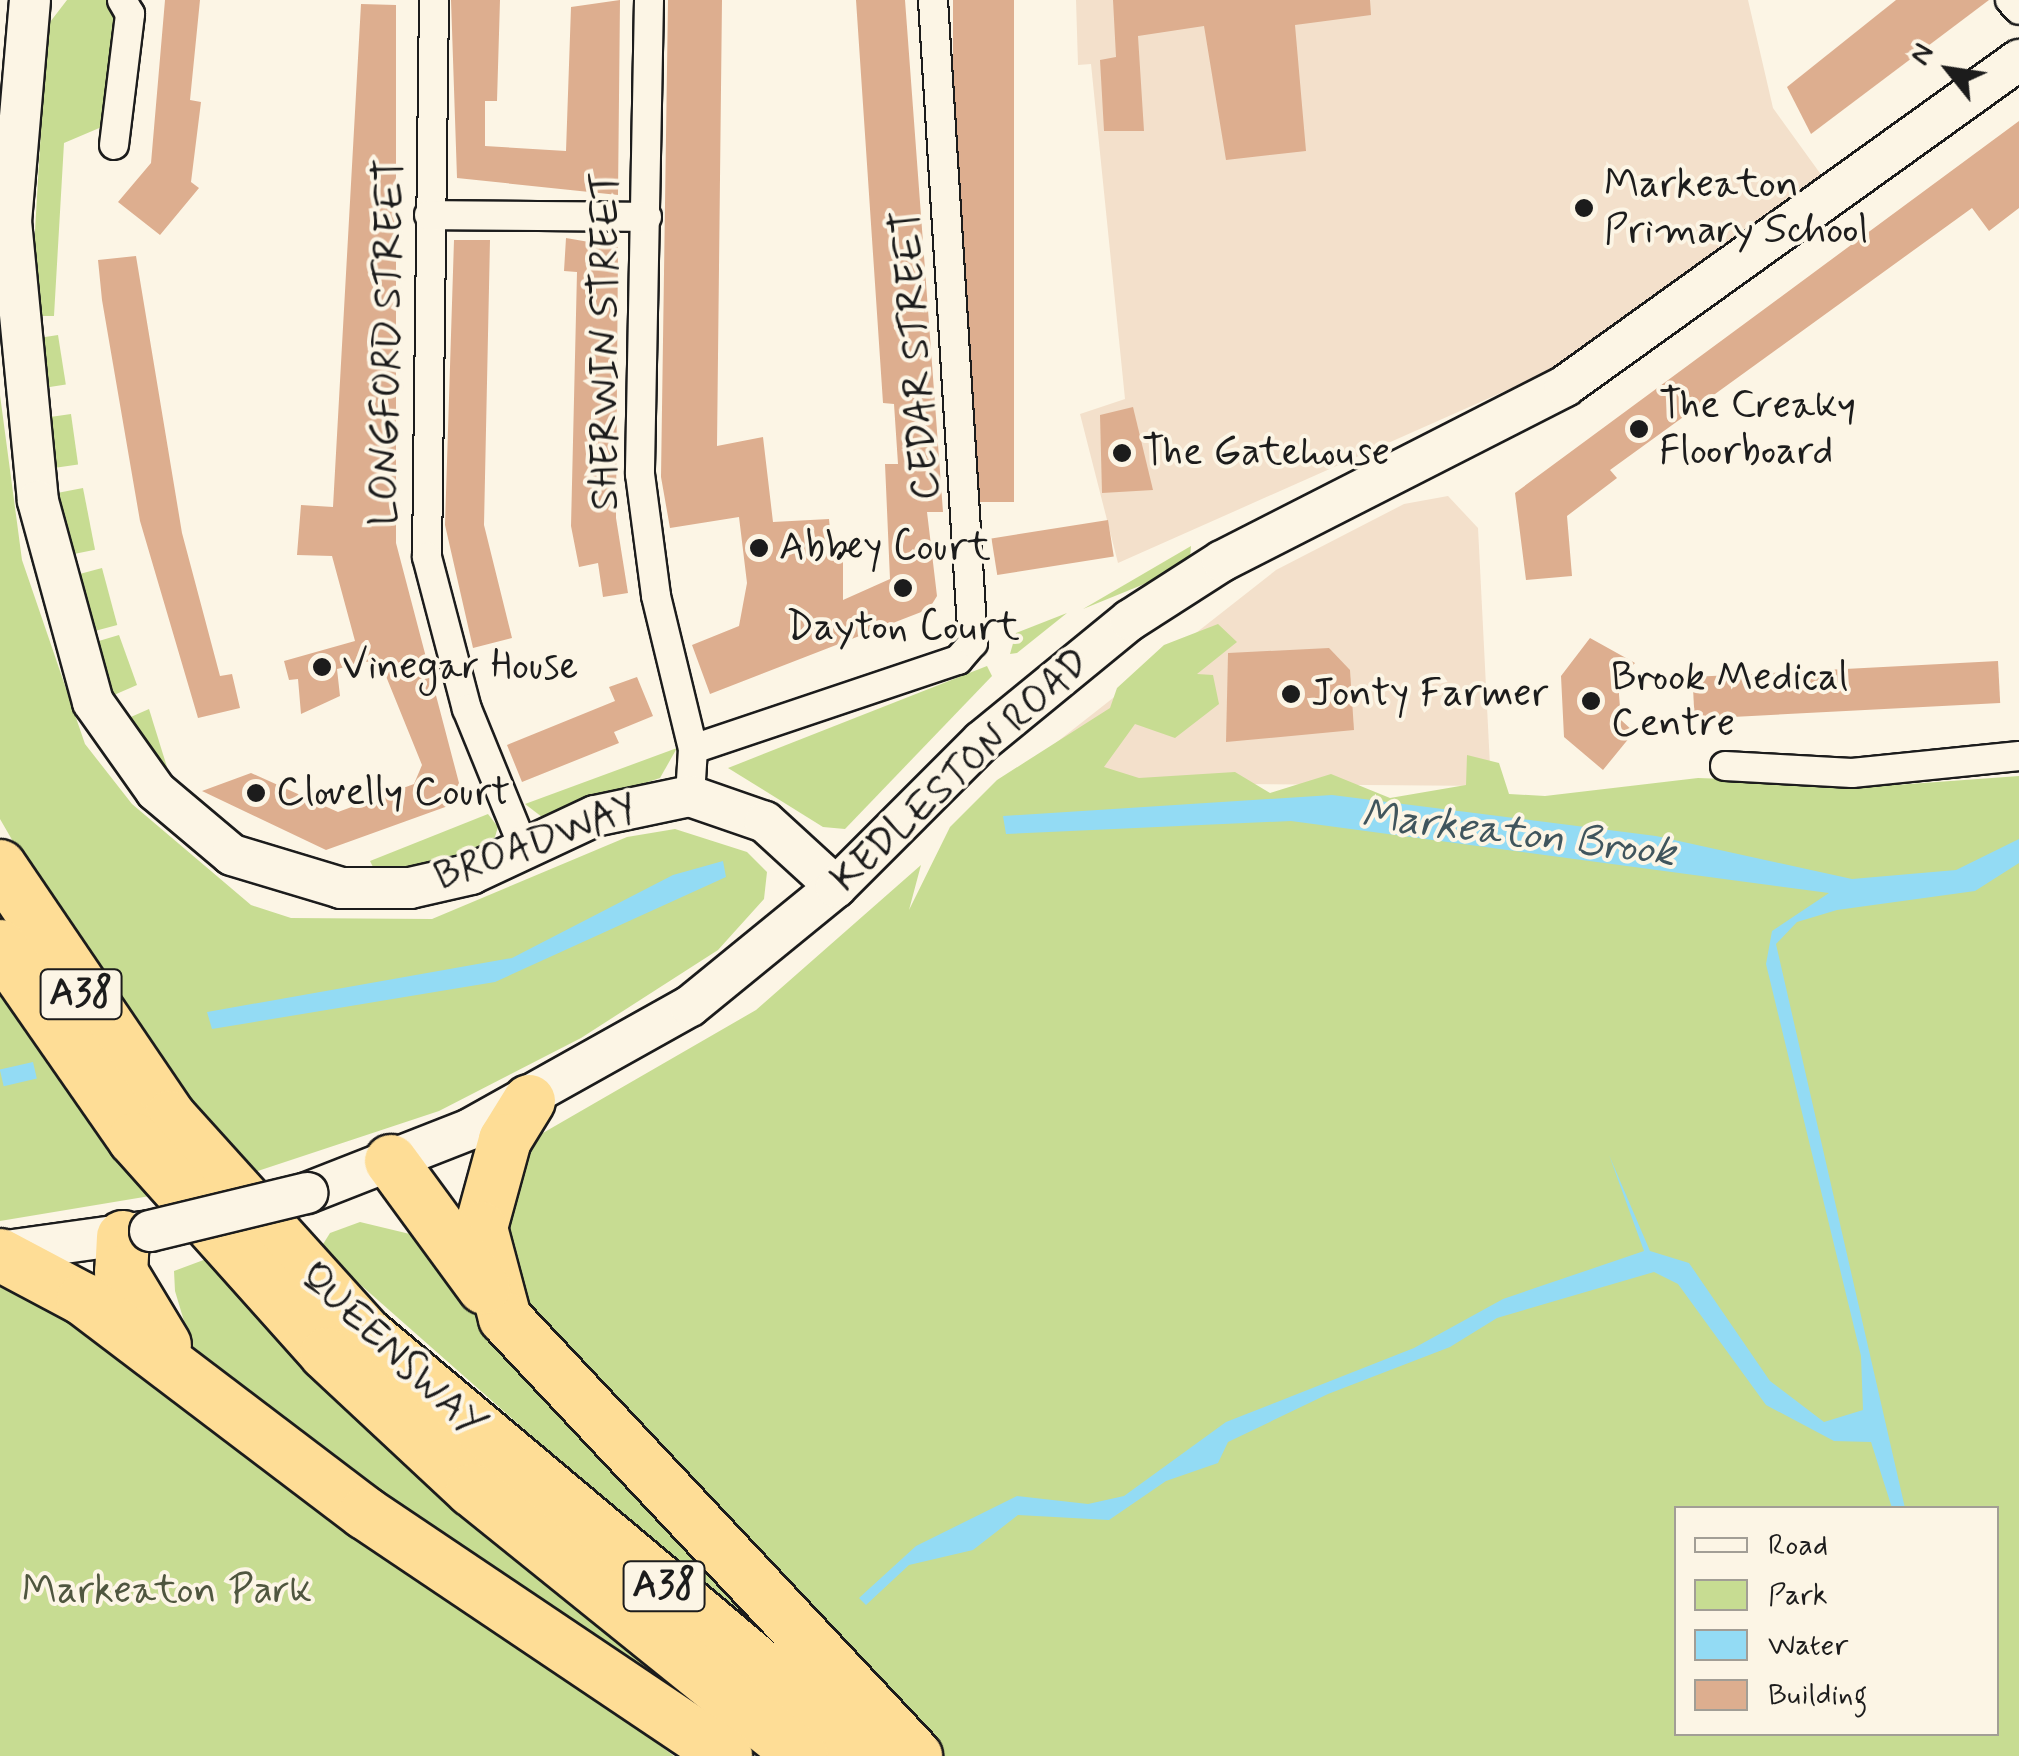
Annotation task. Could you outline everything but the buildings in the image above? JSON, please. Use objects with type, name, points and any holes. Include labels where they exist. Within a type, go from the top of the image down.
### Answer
[{"type":"highway","name":"QUEENSWAY","points":[[0,866],[170,1117],[365,1332],[868,1756]]},
{"type":"highway","name":"QUEENSWAY","points":[[0,946],[134,1139],[326,1354],[472,1490],[802,1756]]},
{"type":"highway","points":[[506,1318],[481,1228],[505,1140],[529,1100]]},
{"type":"highway","points":[[391,1161],[506,1318],[916,1756]]},
{"type":"highway","points":[[137,1234],[131,1295],[193,1382]]},
{"type":"highway","points":[[0,1253],[82,1299],[365,1514],[726,1756]]},
{"type":"street","name":"BROADWAY","points":[[30,0],[8,134],[13,294],[38,501],[65,624],[121,748],[179,814],[232,855],[322,886],[410,888],[524,849],[612,811],[690,796],[765,822],[836,887]]},
{"type":"street","points":[[114,145],[130,14],[122,0]]},
{"type":"street","name":"LONGFORD STREET","points":[[434,0],[427,557],[467,709],[524,849]]},
{"type":"street","name":"SHERWIN STREET","points":[[649,0],[644,530],[693,749],[690,796]]},
{"type":"street","name":"CEDAR STREET","points":[[693,749],[958,660],[973,643],[934,0]]},
{"type":"street","points":[[2010,0],[2019,10]]},
{"type":"street","name":"KEDLESTON ROAD","points":[[0,1253],[137,1234],[308,1193],[529,1100],[690,1006],[836,887],[982,740],[1130,620],[1222,561],[1565,386],[2019,60]]},
{"type":"street","points":[[429,215],[647,218]]},
{"type":"street","points":[[1725,766],[1852,773],[2019,756]]},
{"type":"shaded area","points":[[1076,0],[1748,0],[1773,108],[1822,176],[1557,368],[1118,563],[1080,414],[1125,399],[1091,64],[1078,65]]},
{"type":"shaded area","points":[[1448,496],[1478,528],[1491,786],[1006,782],[1276,570],[1404,504]]},
{"type":"green space","points":[[67,0],[107,0],[118,10],[104,126],[64,143],[54,316],[30,316],[47,26]]},
{"type":"green space","points":[[58,335],[66,384],[40,388],[32,339]]},
{"type":"green space","points":[[0,395],[22,560],[85,744],[132,804],[251,905],[291,918],[432,919],[627,837],[675,829],[747,852],[767,872],[764,899],[718,950],[581,1038],[439,1111],[249,1174],[92,978],[0,819]]},
{"type":"green space","points":[[71,414],[78,465],[50,468],[43,418]]},
{"type":"green space","points":[[83,488],[95,550],[67,555],[55,494]]},
{"type":"green space","points":[[1191,546],[1190,558],[1159,578],[1083,609]]},
{"type":"green space","points":[[102,568],[117,625],[89,632],[74,576]]},
{"type":"green space","points":[[1067,613],[1017,653],[1010,654],[1016,633]]},
{"type":"green space","points":[[1218,624],[1237,642],[1197,674],[1213,675],[1219,704],[1175,738],[1135,724],[1104,767],[1139,778],[1235,772],[1270,793],[1331,774],[1390,798],[1466,785],[1467,755],[1499,763],[1509,794],[1545,796],[1698,778],[1896,785],[2019,776],[2019,1756],[936,1756],[524,1320],[493,1251],[529,1141],[756,1010],[921,865],[909,910],[950,827],[997,780],[1110,708],[1117,688],[1164,645]]},
{"type":"green space","points":[[119,635],[137,685],[114,695],[92,643]]},
{"type":"green space","points":[[987,666],[992,676],[845,829],[823,827],[728,768]]},
{"type":"green space","points":[[149,709],[171,780],[124,720]]},
{"type":"green space","points":[[677,748],[660,778],[542,817],[525,804]]},
{"type":"green space","points":[[488,814],[498,827],[494,840],[461,860],[376,873],[370,861]]},
{"type":"green space","points":[[0,989],[64,1086],[150,1196],[0,1221]]},
{"type":"green space","points":[[360,1222],[414,1235],[797,1657],[791,1665],[320,1249],[330,1233]]},
{"type":"green space","points":[[209,1258],[288,1352],[723,1717],[715,1726],[222,1380],[192,1348],[175,1291],[174,1271]]},
{"type":"green space","name":"Markeaton Park","points":[[0,1281],[44,1287],[674,1756],[0,1756]]},
{"type":"water","name":"Markeaton Brook","points":[[1332,795],[1656,836],[1852,879],[1956,870],[2019,839],[2019,863],[1975,891],[1837,910],[1797,922],[1776,944],[1905,1506],[1891,1506],[1871,1442],[1834,1441],[1766,1405],[1678,1284],[1654,1272],[1497,1318],[1450,1347],[1328,1394],[1228,1442],[1218,1463],[1166,1481],[1109,1520],[1018,1515],[973,1550],[909,1565],[866,1605],[859,1598],[916,1546],[1017,1496],[1088,1504],[1124,1496],[1226,1422],[1414,1348],[1503,1299],[1644,1251],[1609,1155],[1650,1251],[1689,1263],[1770,1381],[1824,1422],[1863,1410],[1861,1356],[1766,964],[1772,931],[1829,893],[1291,821],[1006,834],[1003,816]]},
{"type":"water","points":[[723,861],[726,877],[495,982],[212,1029],[207,1012],[512,958],[673,875]]},
{"type":"water","points":[[33,1062],[37,1079],[4,1086],[0,1070]]},
{"type":"place","name":"Markeaton Primary School","points":[[1584,208]]},
{"type":"place","name":"The Creaky Floorboard","points":[[1639,429]]},
{"type":"place","name":"The Gatehouse","points":[[1122,453]]},
{"type":"place","name":"Abbey Court","points":[[759,548]]},
{"type":"place","name":"Dayton Court","points":[[903,588]]},
{"type":"place","name":"Vinegar House","points":[[322,667]]},
{"type":"place","name":"Jonty Farmer","points":[[1291,694]]},
{"type":"place","name":"Brook Medical Centre","points":[[1591,701]]},
{"type":"place","name":"Clovelly Court","points":[[256,793]]}]
